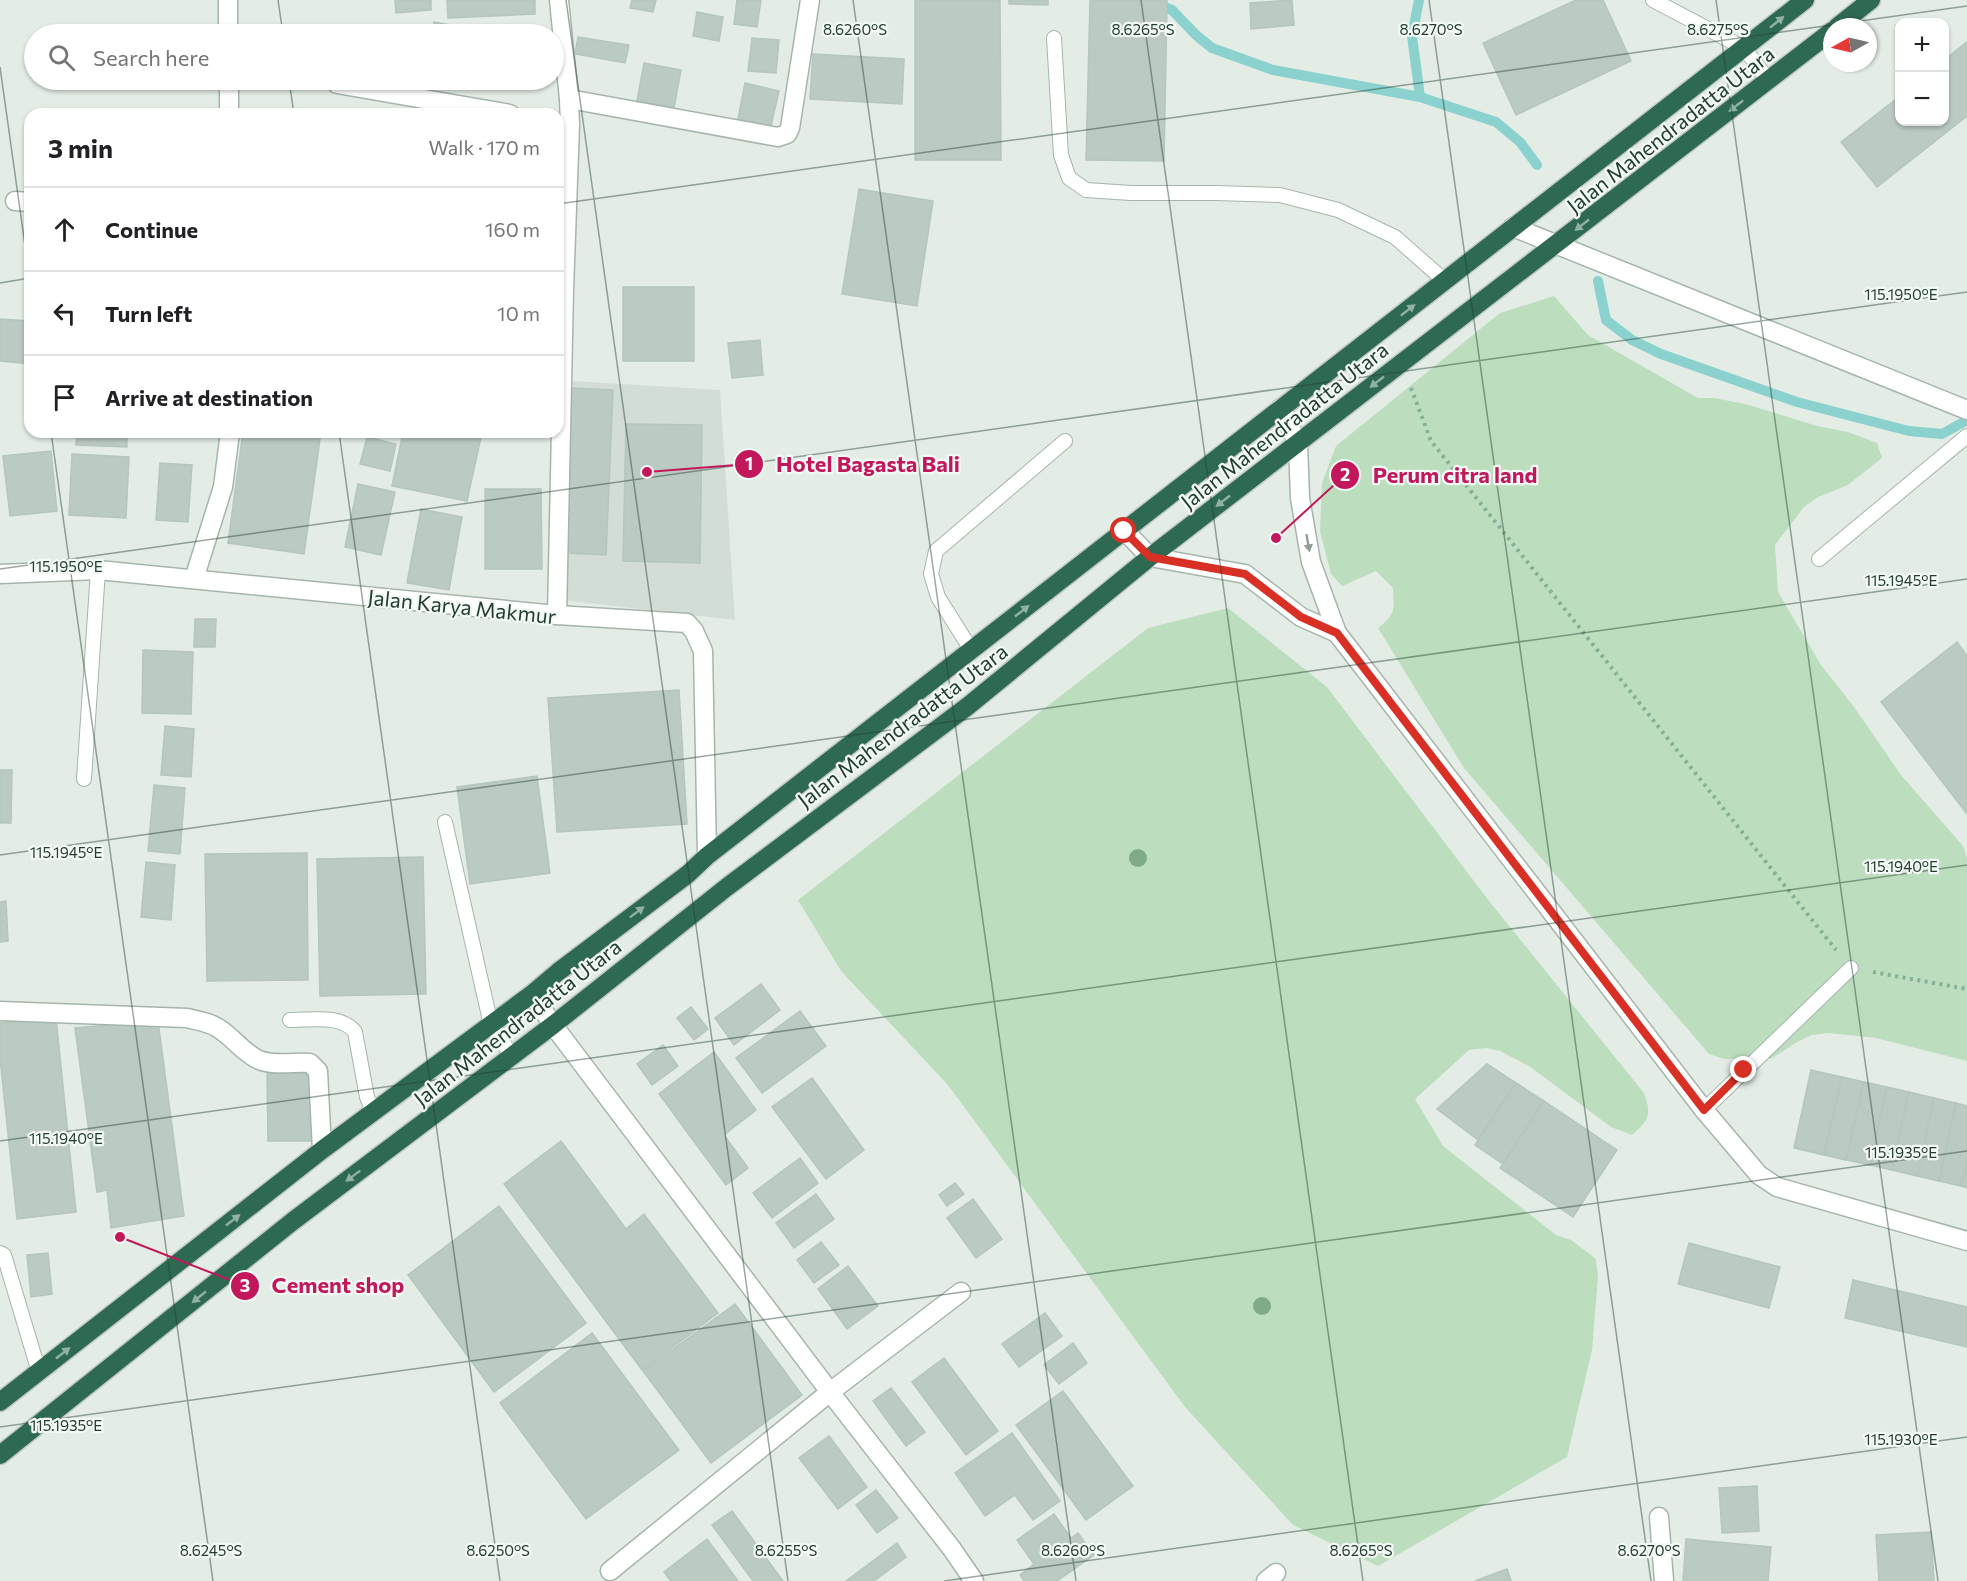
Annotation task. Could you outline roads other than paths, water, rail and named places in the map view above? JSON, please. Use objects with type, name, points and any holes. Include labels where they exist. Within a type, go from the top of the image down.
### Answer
[{"type":"highway","name":"Jalan Mahendradatta Utara","points":[[0,1402],[322,1150],[491,1025],[688,874],[707,856],[1805,0]]},
{"type":"highway","points":[[1848,18],[1871,0]]},
{"type":"highway","name":"Jalan Mahendradatta Utara","points":[[0,1455],[293,1221],[553,1025],[727,887],[968,706],[1150,557],[1823,38]]},
{"type":"street","points":[[228,0],[228,24]]},
{"type":"street","points":[[559,0],[561,24]]},
{"type":"street","points":[[569,99],[778,137],[787,134],[790,128],[810,0]]},
{"type":"street","points":[[564,50],[569,99],[564,124],[564,290]]},
{"type":"street","points":[[229,90],[229,108]]},
{"type":"street","points":[[371,90],[475,108]]},
{"type":"street","points":[[1513,227],[1967,410]]},
{"type":"street","points":[[1281,408],[1298,444],[1300,498],[1311,562],[1337,633],[1704,1110],[1759,1175],[1777,1187],[1967,1241]]},
{"type":"street","points":[[194,579],[223,487],[229,438]]},
{"type":"street","points":[[557,615],[561,438]]},
{"type":"street","points":[[1124,531],[1150,557],[1245,574],[1301,617],[1337,633]]},
{"type":"street","name":"Jalan Karya Makmur","points":[[0,574],[98,570],[557,615],[687,623],[694,631],[703,651],[707,856]]},
{"type":"street","points":[[532,994],[553,1025],[974,1581]]},
{"type":"street","points":[[0,1011],[187,1018],[207,1022],[220,1029],[249,1055],[259,1060],[271,1063],[310,1063],[318,1071],[322,1150]]},
{"type":"street","points":[[610,1571],[830,1392],[961,1292]]},
{"type":"street","points":[[1659,1517],[1664,1581]]},
{"type":"lane","points":[[1653,0],[1744,48],[1769,81]]},
{"type":"lane","points":[[1054,38],[1061,155],[1069,178],[1086,189],[1131,193],[1280,195],[1338,210],[1395,237],[1445,281]]},
{"type":"lane","points":[[1820,559],[1967,436]]},
{"type":"lane","points":[[972,651],[938,597],[931,574],[936,551],[1065,441]]},
{"type":"lane","points":[[84,778],[98,570]]},
{"type":"lane","points":[[445,822],[491,1025],[512,1056]]},
{"type":"lane","points":[[1704,1110],[1851,968]]},
{"type":"lane","points":[[290,1020],[334,1020],[350,1025],[355,1032],[367,1096],[373,1112]]},
{"type":"lane","points":[[0,1253],[4,1255],[39,1372]]},
{"type":"waterway","points":[[1147,0],[1172,10],[1212,48],[1273,70],[1420,97],[1496,122],[1520,142],[1537,165]]},
{"type":"waterway","points":[[1419,0],[1412,36],[1420,97]]},
{"type":"waterway","points":[[1598,281],[1606,320],[1632,340],[1661,354],[1797,402],[1909,431],[1942,434],[1967,420]]},
{"type":"place","name":"Hotel Bagasta Bali","points":[[647,472]]},
{"type":"place","name":"Perum citra land","points":[[1276,538]]},
{"type":"place","name":"Cement shop","points":[[120,1237]]}]
